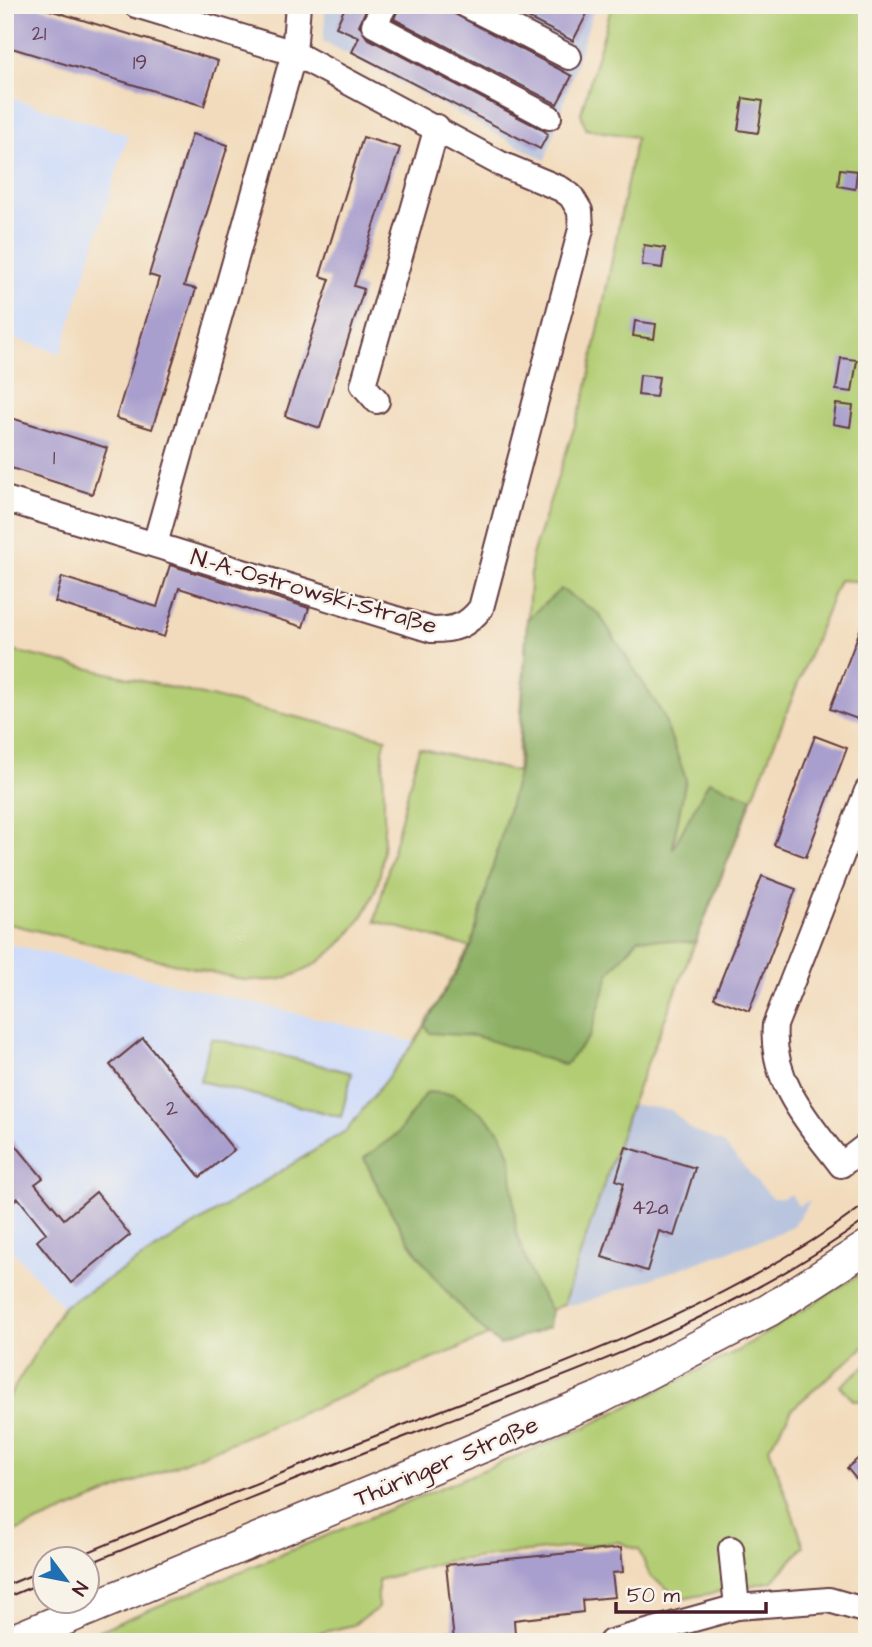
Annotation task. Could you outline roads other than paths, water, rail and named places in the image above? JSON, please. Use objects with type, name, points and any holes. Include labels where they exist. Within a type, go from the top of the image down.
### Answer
[{"type":"main road","name":"Thüringer Straße","points":[[9,1642],[599,1398],[769,1310],[867,1247]]},
{"type":"street","name":"N.-A.-Ostrowski-Straße","points":[[5,499],[432,630],[452,630],[469,622],[481,608],[581,229],[580,211],[571,196],[561,188],[500,164],[437,127],[294,53],[136,5]]},
{"type":"street","points":[[155,544],[294,53],[298,5]]},
{"type":"street","points":[[385,5],[374,25],[549,117]]},
{"type":"street","points":[[466,5],[569,57]]},
{"type":"street","points":[[377,401],[363,385],[437,127]]},
{"type":"street","points":[[867,791],[775,1025],[773,1042],[784,1083],[804,1118],[841,1165],[867,1145]]},
{"type":"street","points":[[732,1549],[737,1607]]},
{"type":"street","points":[[611,1642],[737,1607],[829,1600],[867,1611]]},
{"type":"tram line","points":[[102,1547],[379,1434],[597,1350],[653,1325],[763,1270],[867,1203]]},
{"type":"tram line","points":[[102,1558],[657,1337],[763,1284],[816,1254],[867,1219]]},
{"type":"tram line","points":[[5,1586],[32,1575]]},
{"type":"tram line","points":[[5,1598],[32,1587]]}]
